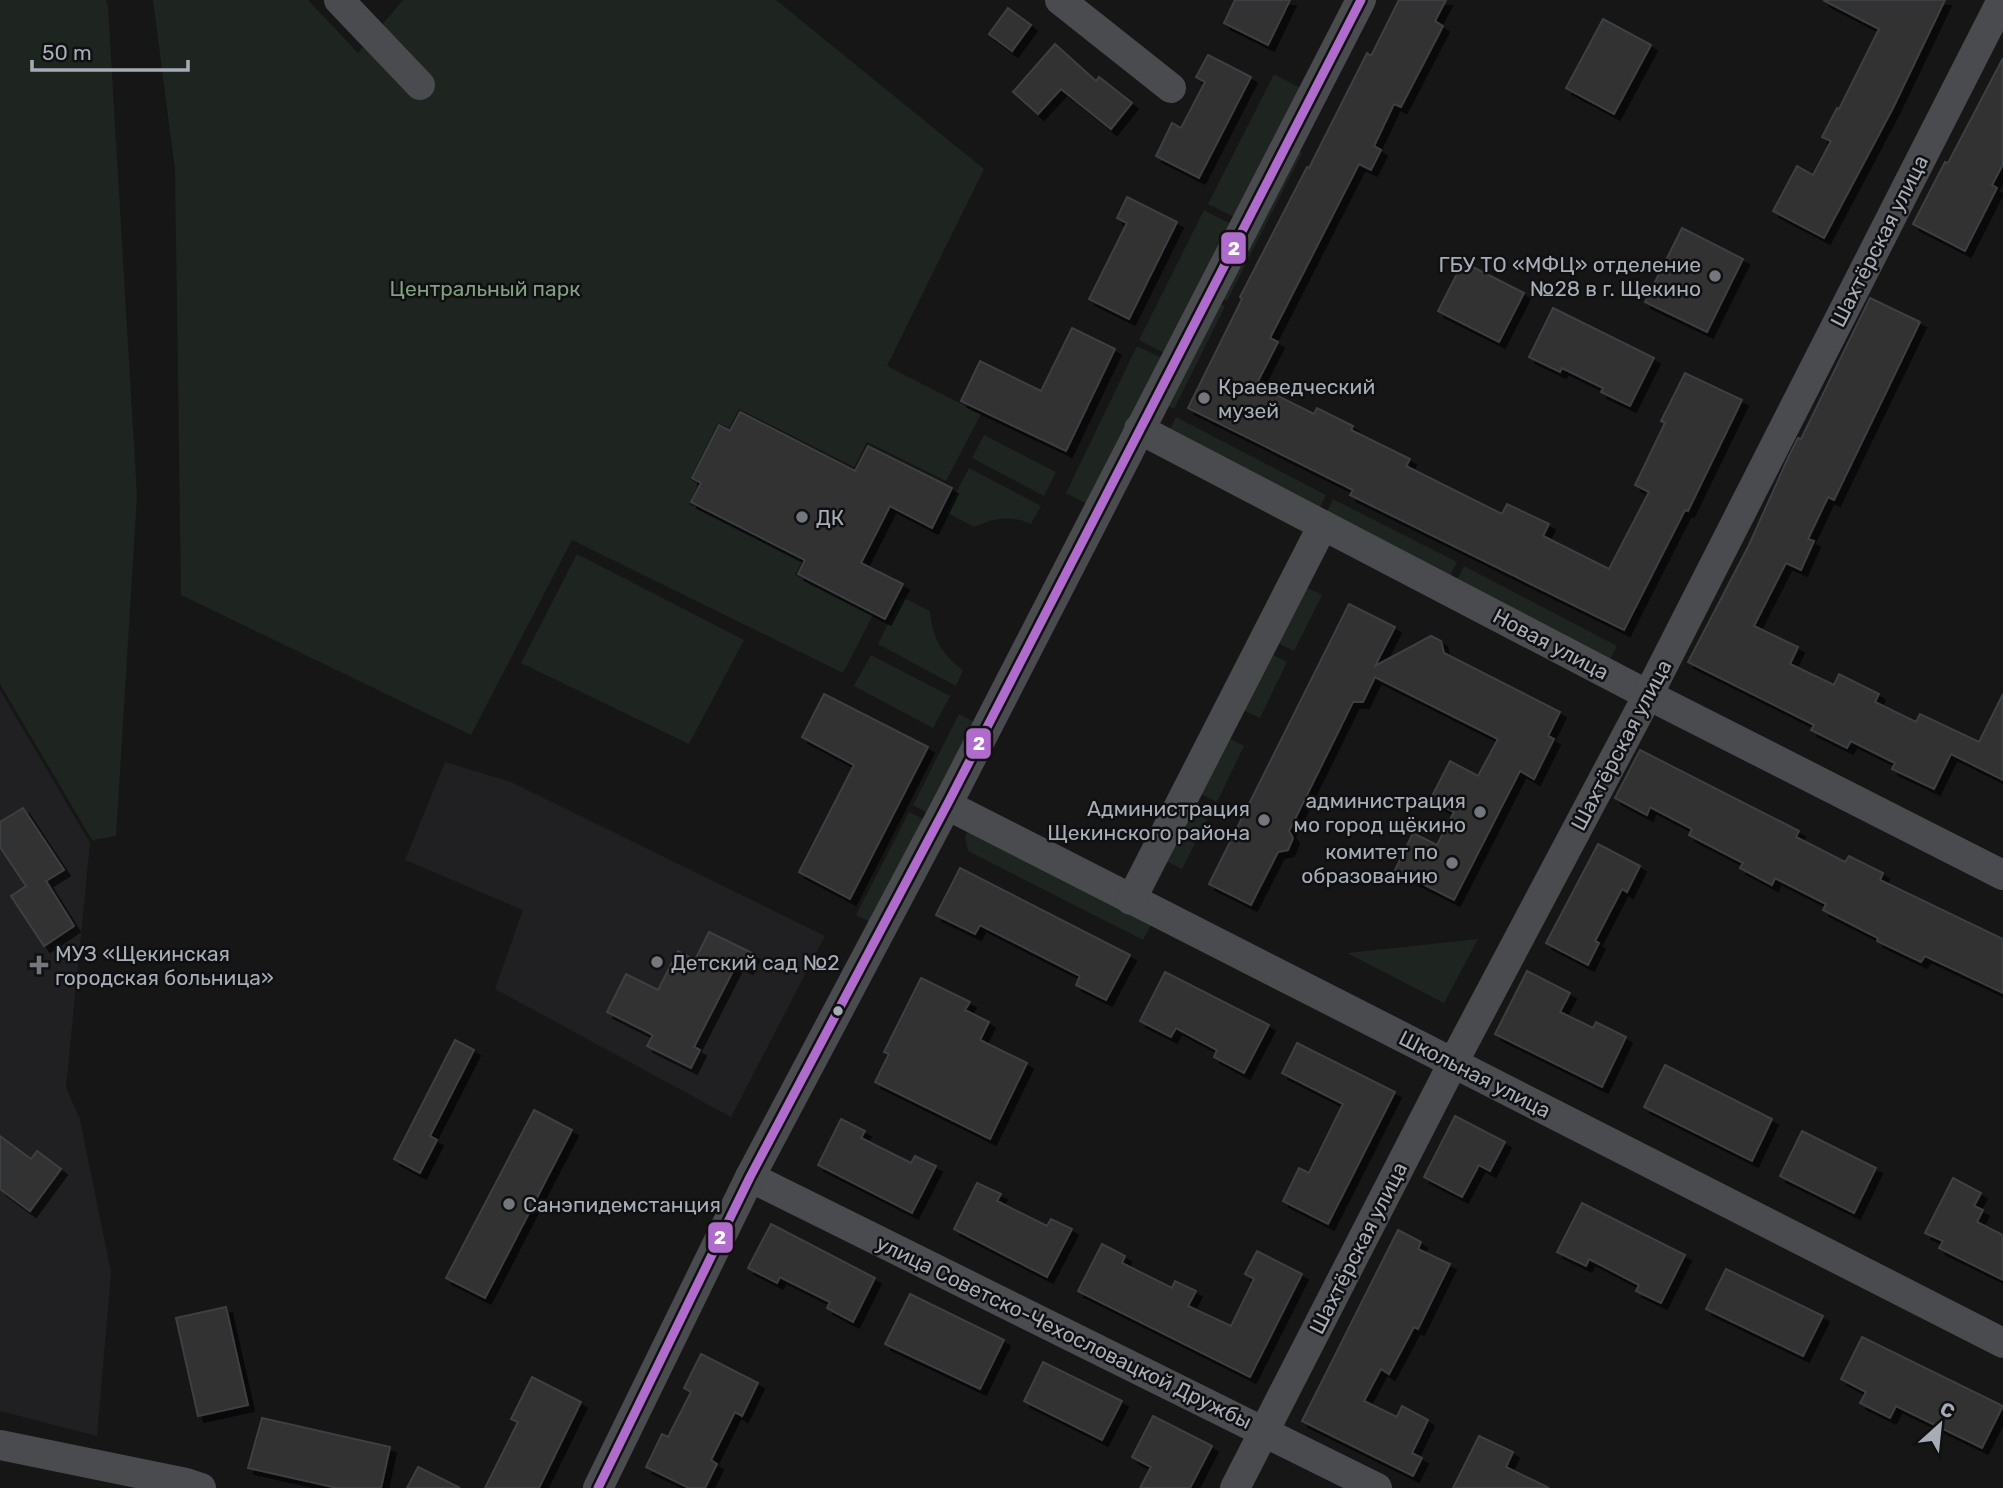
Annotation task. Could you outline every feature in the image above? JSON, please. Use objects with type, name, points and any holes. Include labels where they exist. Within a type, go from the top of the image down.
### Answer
[{"type":"street","points":[[339,0],[420,85]]},
{"type":"street","points":[[1059,0],[1171,88]]},
{"type":"street","points":[[598,1488],[750,1177],[947,805],[1361,0]]},
{"type":"street","name":"Шахтёрская улица","points":[[1235,1488],[1453,1063],[1648,695],[2001,0]]},
{"type":"street","name":"Новая улица","points":[[1139,429],[1648,695],[2003,875]]},
{"type":"street","points":[[1131,900],[1323,525]]},
{"type":"street","name":"Школьная улица","points":[[947,805],[2003,1343]]},
{"type":"street","name":"улица Советско-Чехословацкой Дружбы","points":[[750,1177],[1377,1488]]},
{"type":"street","points":[[0,1445],[201,1488]]},
{"type":"shaded area","name":"МУЗ «Щекинская городская больница»","points":[[0,690],[90,843],[66,1087],[80,1120],[111,1272],[97,1436],[0,1411]]},
{"type":"shaded area","name":"Детский сад №2","points":[[445,762],[511,782],[825,936],[731,1117],[495,989],[523,910],[405,860]]},
{"type":"green space","points":[[0,0],[106,0],[108,7],[137,496],[116,836],[92,840],[0,684]]},
{"type":"green space","name":"Центральный парк","points":[[153,0],[308,0],[358,53],[403,0],[776,0],[984,169],[887,366],[981,414],[946,481],[867,442],[854,467],[739,409],[729,428],[718,423],[690,479],[698,484],[689,504],[802,561],[795,575],[873,615],[843,673],[572,540],[471,735],[181,595],[175,170]]},
{"type":"green space","points":[[1274,74],[1306,91],[1240,220],[1208,204]]},
{"type":"green space","points":[[1288,146],[1302,153],[1227,301],[1213,294]]},
{"type":"green space","points":[[1204,210],[1236,227],[1170,356],[1139,340]]},
{"type":"green space","points":[[1210,299],[1225,306],[1174,409],[1159,401]]},
{"type":"green space","points":[[1137,346],[1168,361],[1093,507],[1066,493]]},
{"type":"green space","points":[[1176,417],[1326,495],[1316,516],[1165,439]]},
{"type":"green space","points":[[984,435],[1056,472],[1044,496],[972,458]]},
{"type":"green space","points":[[969,468],[1041,506],[1031,524],[1016,519],[1002,519],[974,527],[946,512]]},
{"type":"green space","points":[[1333,499],[1457,562],[1446,584],[1323,520]]},
{"type":"green space","points":[[577,554],[744,640],[689,744],[521,663]]},
{"type":"green space","points":[[1464,566],[1617,646],[1606,667],[1454,586]]},
{"type":"green space","points":[[1306,587],[1322,595],[1294,651],[1278,643]]},
{"type":"green space","points":[[902,597],[930,611],[939,645],[963,670],[956,686],[878,644]]},
{"type":"green space","points":[[1271,654],[1287,662],[1260,718],[1243,710]]},
{"type":"green space","points":[[871,655],[950,696],[933,728],[854,686]]},
{"type":"green space","points":[[959,714],[980,725],[935,817],[913,805]]},
{"type":"green space","points":[[1228,738],[1244,746],[1217,802],[1201,794]]},
{"type":"green space","points":[[1194,805],[1210,813],[1182,869],[1166,861]]},
{"type":"green space","points":[[909,812],[931,823],[877,925],[856,915]]},
{"type":"green space","points":[[972,824],[1155,918],[1143,940],[968,851],[965,837]]},
{"type":"green space","points":[[1478,939],[1444,1003],[1347,953]]},
{"type":"building","points":[[1235,0],[1290,0],[1268,45],[1224,23]]},
{"type":"building","points":[[1399,0],[1446,0],[1435,21],[1443,26],[1401,107],[1394,104],[1374,146],[1381,150],[1371,170],[1359,164],[1270,338],[1278,342],[1256,385],[1314,414],[1317,408],[1353,426],[1351,430],[1410,459],[1406,466],[1502,514],[1507,504],[1549,524],[1543,536],[1609,569],[1649,492],[1635,485],[1665,423],[1661,421],[1685,373],[1742,400],[1688,511],[1685,510],[1624,630],[1350,495],[1353,490],[1188,408],[1242,299],[1240,297],[1307,167],[1309,168],[1367,53],[1371,56]]},
{"type":"building","points":[[1823,0],[1945,0],[1893,108],[1824,238],[1773,211],[1797,166],[1813,175],[1831,141],[1822,137],[1879,29]]},
{"type":"building","points":[[1008,8],[1031,25],[1012,51],[989,34]]},
{"type":"building","points":[[1603,19],[1651,45],[1614,114],[1566,88]]},
{"type":"building","points":[[1055,44],[1096,81],[1099,77],[1132,103],[1111,129],[1061,89],[1038,114],[1013,92]]},
{"type":"building","points":[[1208,55],[1251,77],[1199,178],[1156,156],[1172,123],[1181,128],[1205,82],[1196,77]]},
{"type":"building","points":[[2003,58],[2003,164],[1992,185],[1997,188],[1965,251],[1913,224]]},
{"type":"building","points":[[1127,197],[1177,222],[1129,319],[1089,299],[1127,223],[1117,218]]},
{"type":"building","points":[[1682,228],[1743,259],[1707,332],[1645,302]]},
{"type":"building","points":[[1463,262],[1524,293],[1499,342],[1438,311]]},
{"type":"building","points":[[1870,298],[1920,322],[1834,500],[1828,497],[1808,539],[1814,541],[1801,570],[1786,563],[1754,626],[1798,647],[1790,664],[1834,685],[1839,674],[1879,694],[1875,702],[1916,722],[1920,714],[1979,742],[2003,694],[2003,780],[1951,754],[1934,789],[1892,769],[1895,763],[1851,741],[1847,748],[1811,730],[1814,725],[1688,662],[1749,545],[1788,458],[1798,438],[1801,439]]},
{"type":"building","points":[[1553,308],[1654,358],[1630,406],[1601,392],[1603,388],[1562,368],[1560,372],[1529,357]]},
{"type":"building","points":[[1072,328],[1115,349],[1066,451],[961,401],[980,361],[1041,391]]},
{"type":"building","name":"ДК","points":[[740,412],[855,471],[868,446],[952,488],[932,528],[890,506],[861,563],[903,584],[885,619],[798,574],[805,560],[691,502],[701,483],[692,478],[719,425],[730,431]]},
{"type":"building","points":[[1349,604],[1395,627],[1375,666],[1431,636],[1441,641],[1444,653],[1560,712],[1548,736],[1554,739],[1534,779],[1520,771],[1454,900],[1395,870],[1413,833],[1437,845],[1454,812],[1430,800],[1450,761],[1478,776],[1498,739],[1375,677],[1363,702],[1353,702],[1289,831],[1293,838],[1288,850],[1278,852],[1251,905],[1209,884]]},
{"type":"building","points":[[824,694],[928,747],[850,899],[799,872],[854,765],[802,737]]},
{"type":"building","points":[[1640,750],[1799,831],[1796,837],[1845,862],[1849,856],[1883,873],[1880,880],[2003,939],[2003,993],[1925,956],[1921,962],[1877,941],[1878,938],[1823,910],[1826,904],[1775,878],[1772,885],[1740,868],[1743,863],[1689,835],[1692,829],[1650,807],[1647,815],[1615,798]]},
{"type":"building","points":[[23,808],[64,870],[46,881],[74,926],[44,946],[11,896],[26,886],[0,847],[0,822]]},
{"type":"building","points":[[1598,844],[1640,866],[1627,892],[1622,889],[1595,941],[1599,943],[1588,965],[1546,943]]},
{"type":"building","points":[[960,868],[1130,955],[1106,1000],[1076,985],[1080,976],[980,925],[975,934],[936,915]]},
{"type":"building","points":[[709,932],[754,954],[747,968],[737,963],[694,1047],[700,1050],[691,1068],[647,1046],[653,1035],[607,1012],[626,974],[658,990],[678,951],[695,960]]},
{"type":"building","points":[[1527,971],[1570,993],[1560,1012],[1593,1028],[1596,1022],[1626,1037],[1602,1087],[1495,1034]]},
{"type":"building","points":[[1165,972],[1269,1025],[1244,1073],[1214,1057],[1217,1050],[1176,1028],[1171,1037],[1140,1021]]},
{"type":"building","points":[[921,978],[970,1002],[965,1010],[989,1022],[980,1040],[1027,1063],[990,1139],[875,1082],[889,1054],[884,1052]]},
{"type":"building","points":[[455,1040],[474,1050],[430,1136],[437,1140],[420,1173],[394,1159]]},
{"type":"building","points":[[1297,1043],[1395,1092],[1328,1224],[1283,1201],[1299,1168],[1309,1173],[1343,1104],[1282,1073]]},
{"type":"building","points":[[1665,1065],[1772,1119],[1752,1161],[1644,1107]]},
{"type":"building","name":"Санэпидемстанция","points":[[534,1110],[572,1130],[485,1298],[446,1278]]},
{"type":"building","points":[[1455,1116],[1505,1142],[1490,1171],[1479,1165],[1462,1197],[1424,1177]]},
{"type":"building","points":[[841,1119],[865,1131],[861,1138],[911,1163],[915,1156],[936,1166],[912,1213],[818,1165]]},
{"type":"building","points":[[1802,1131],[1876,1168],[1854,1213],[1780,1176]]},
{"type":"building","points":[[0,1136],[31,1159],[37,1151],[61,1169],[30,1211],[0,1189]]},
{"type":"building","points":[[1953,1178],[1981,1193],[1974,1206],[1983,1210],[1977,1222],[2003,1235],[2003,1280],[1939,1248],[1943,1241],[1925,1233]]},
{"type":"building","points":[[977,1183],[1001,1194],[997,1201],[1047,1226],[1051,1219],[1072,1229],[1047,1277],[954,1229]]},
{"type":"building","points":[[1582,1203],[1685,1255],[1661,1303],[1636,1291],[1639,1285],[1589,1259],[1586,1266],[1557,1252]]},
{"type":"building","points":[[771,1224],[875,1278],[853,1322],[827,1308],[830,1302],[780,1277],[777,1283],[748,1268]]},
{"type":"building","points":[[1398,1230],[1421,1242],[1418,1249],[1450,1264],[1418,1329],[1414,1327],[1389,1374],[1381,1369],[1364,1401],[1397,1417],[1402,1406],[1428,1420],[1412,1453],[1422,1458],[1413,1476],[1302,1421]]},
{"type":"building","points":[[1102,1244],[1125,1256],[1122,1263],[1172,1288],[1175,1281],[1196,1291],[1188,1306],[1231,1326],[1254,1279],[1245,1274],[1257,1251],[1302,1274],[1250,1377],[1078,1291]]},
{"type":"building","points":[[1726,1269],[1823,1316],[1803,1356],[1706,1309]]},
{"type":"building","points":[[910,1294],[1004,1340],[980,1389],[885,1344]]},
{"type":"building","points":[[226,1307],[248,1405],[198,1416],[176,1318]]},
{"type":"building","points":[[1862,1337],[2003,1406],[1982,1448],[1896,1406],[1890,1418],[1860,1403],[1866,1392],[1841,1379]]},
{"type":"building","points":[[701,1354],[758,1383],[742,1416],[735,1412],[711,1460],[717,1464],[705,1488],[689,1488],[646,1467],[662,1434],[668,1437],[691,1392],[684,1388]]},
{"type":"building","points":[[1043,1362],[1122,1401],[1102,1440],[1024,1401]]},
{"type":"building","points":[[532,1377],[581,1402],[539,1488],[485,1488],[518,1422],[511,1419]]},
{"type":"building","points":[[1153,1416],[1212,1446],[1190,1488],[1140,1488],[1151,1467],[1132,1457]]},
{"type":"building","points":[[262,1418],[390,1447],[381,1488],[337,1488],[248,1468]]},
{"type":"building","points":[[1479,1436],[1513,1452],[1506,1467],[1549,1488],[1453,1488]]},
{"type":"building","points":[[418,1467],[460,1488],[407,1488]]},
{"type":"transit line","name":"2","points":[[598,1488],[750,1177],[949,801],[1361,0]]},
{"type":"place","name":"ГБУ ТО «МФЦ» отделение №28 в г. Щекино","points":[[1715,276]]},
{"type":"place","name":"Краеведческий музей","points":[[1204,398]]},
{"type":"place","name":"ДК","points":[[802,517]]},
{"type":"place","name":"администрация мо город щёкино","points":[[1480,812]]},
{"type":"place","name":"Администрация Щекинского района","points":[[1264,820]]},
{"type":"place","name":"комитет по образованию","points":[[1452,863]]},
{"type":"place","name":"Детский сад №2","points":[[657,962]]},
{"type":"place","name":"МУЗ «Щекинская городская больница»","points":[[39,965]]},
{"type":"place","name":"Санэпидемстанция","points":[[509,1204]]}]
